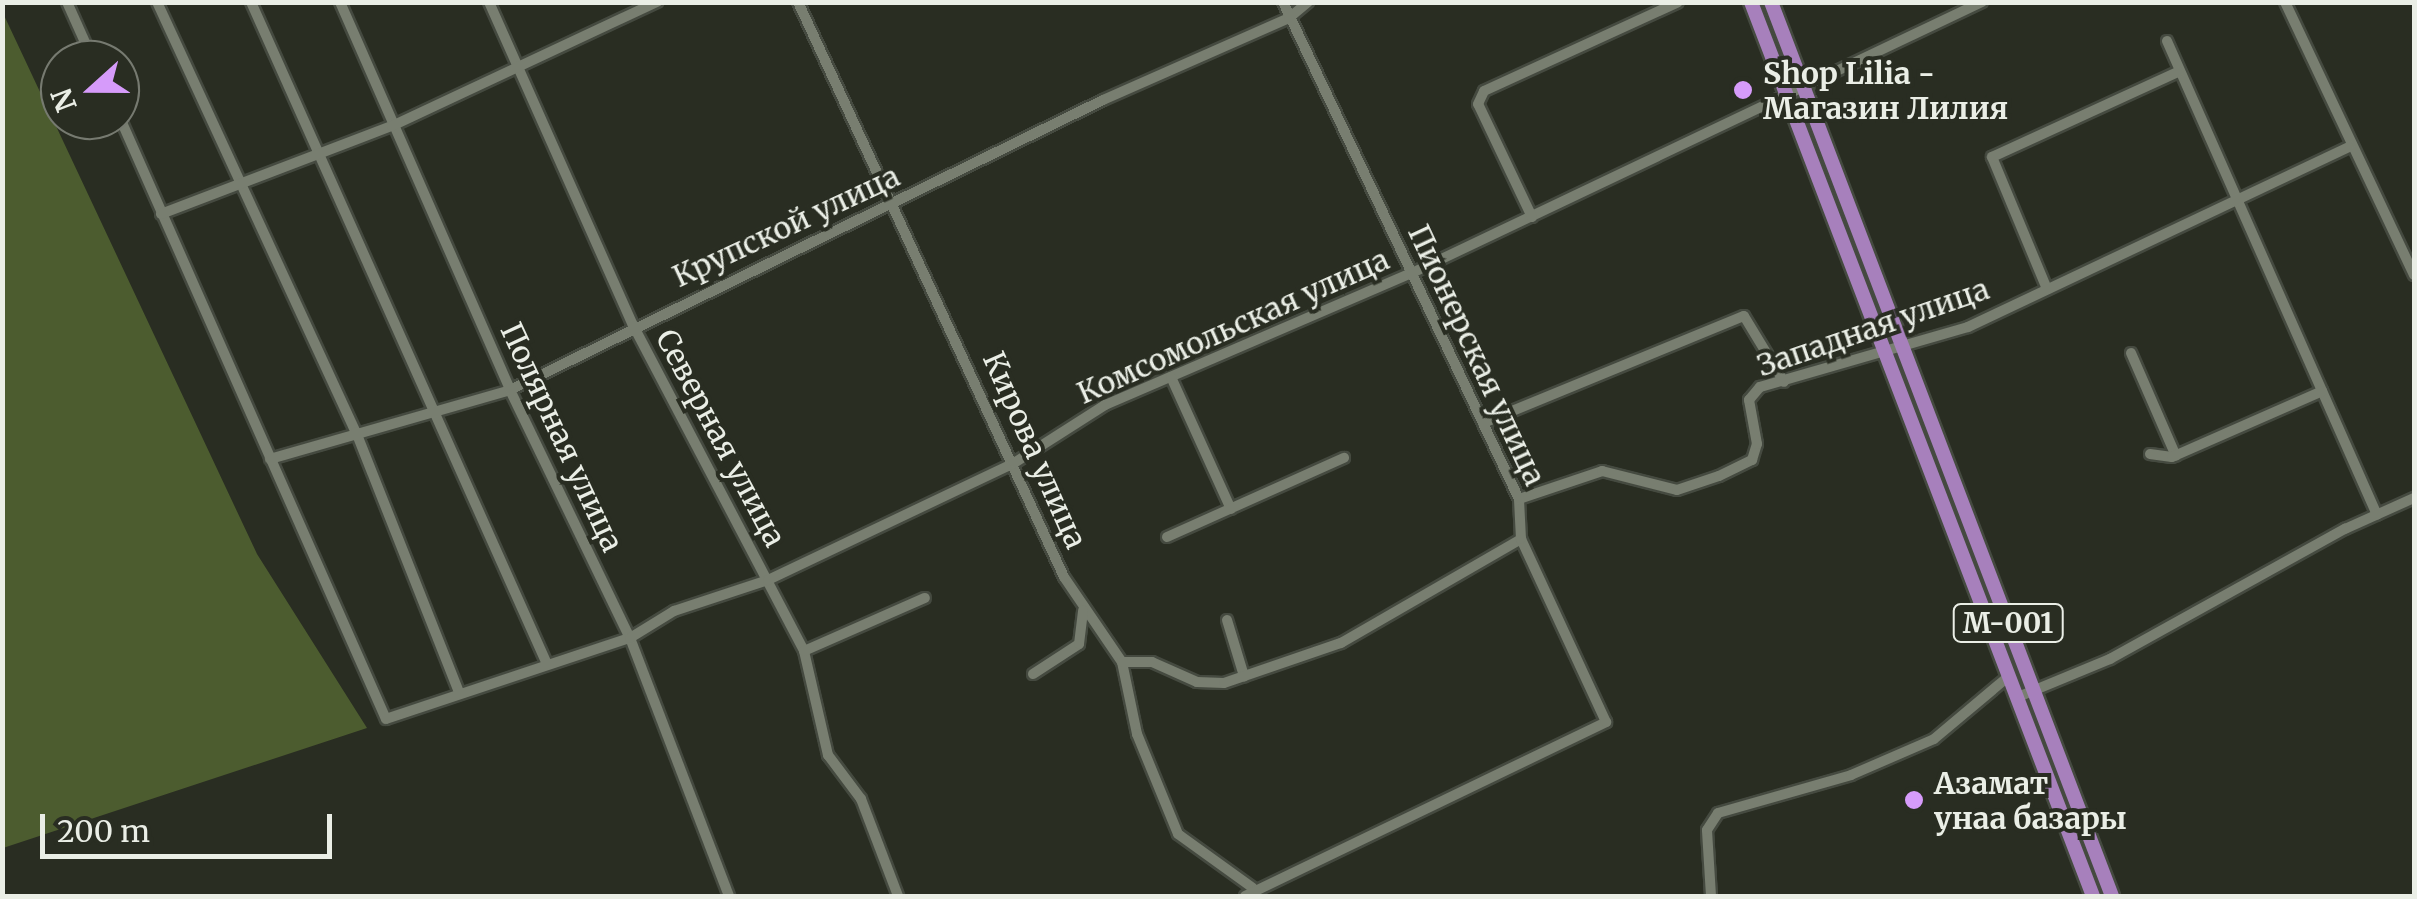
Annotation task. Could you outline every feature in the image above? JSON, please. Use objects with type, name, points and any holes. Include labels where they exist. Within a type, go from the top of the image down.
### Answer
[{"type":"main road","name":"M-001","points":[[1751,2],[2093,896]]},
{"type":"main road","name":"M-001","points":[[1771,2],[2112,896]]},
{"type":"main road","points":[[1976,587],[1992,581]]},
{"type":"street","points":[[67,2],[84,40]]},
{"type":"street","points":[[157,2],[238,185],[356,432],[459,692]]},
{"type":"street","points":[[252,2],[546,664]]},
{"type":"street","name":"Полярная улица","points":[[340,2],[510,390],[630,638],[729,896]]},
{"type":"street","name":"Северная улица","points":[[489,2],[514,66],[633,325],[804,650],[828,756],[861,799],[898,896]]},
{"type":"street","points":[[162,214],[392,126],[656,2]]},
{"type":"street","name":"Кирова улица","points":[[798,2],[1083,610],[1122,662],[1137,734],[1178,834],[1249,892]]},
{"type":"street","name":"Пионерская улица","points":[[1249,892],[1597,730],[1606,722],[1521,539],[1519,499],[1282,2]]},
{"type":"street","name":"Крупской улица","points":[[270,458],[433,407],[510,390],[633,325],[1289,18],[1308,2]]},
{"type":"street","points":[[1532,217],[1478,104],[1484,91],[1678,2]]},
{"type":"street","points":[[1946,2],[1952,16]]},
{"type":"street","name":"Комсомольская улица","points":[[270,458],[386,719],[630,638],[674,611],[768,580],[1014,463],[1104,406],[1412,273],[1982,2]]},
{"type":"street","points":[[2285,2],[2348,147],[2414,275]]},
{"type":"street","points":[[2167,41],[2377,515]]},
{"type":"street","points":[[2047,289],[1992,158],[2178,72]]},
{"type":"street","points":[[130,140],[270,458]]},
{"type":"street","name":"Западная улица","points":[[1519,499],[1602,472],[1677,490],[1719,476],[1752,460],[1757,444],[1749,400],[1760,386],[1904,349],[2047,289],[2348,147]]},
{"type":"street","points":[[1482,423],[1744,316],[1784,382]]},
{"type":"street","points":[[2132,352],[2176,456]]},
{"type":"street","points":[[1172,377],[1230,509]]},
{"type":"street","points":[[2150,454],[2176,456],[2322,391]]},
{"type":"street","points":[[1168,537],[1344,458]]},
{"type":"street","points":[[2018,697],[2110,659],[2414,498]]},
{"type":"street","points":[[1122,662],[1152,662],[1197,682],[1244,676],[1341,643],[1521,539]]},
{"type":"street","points":[[804,650],[925,598]]},
{"type":"street","points":[[1033,674],[1079,644],[1083,610]]},
{"type":"street","points":[[1226,620],[1244,676]]},
{"type":"street","points":[[1711,896],[1706,830],[1718,813],[1850,775],[1934,739],[2010,676]]},
{"type":"green space","points":[[2,11],[40,92],[40,140],[63,140],[257,554],[367,728],[3,848]]},
{"type":"place","name":"Shop Lilia - Магазин Лилия","points":[[1743,90]]},
{"type":"place","name":"Азамат унаа базары","points":[[1914,800]]}]
